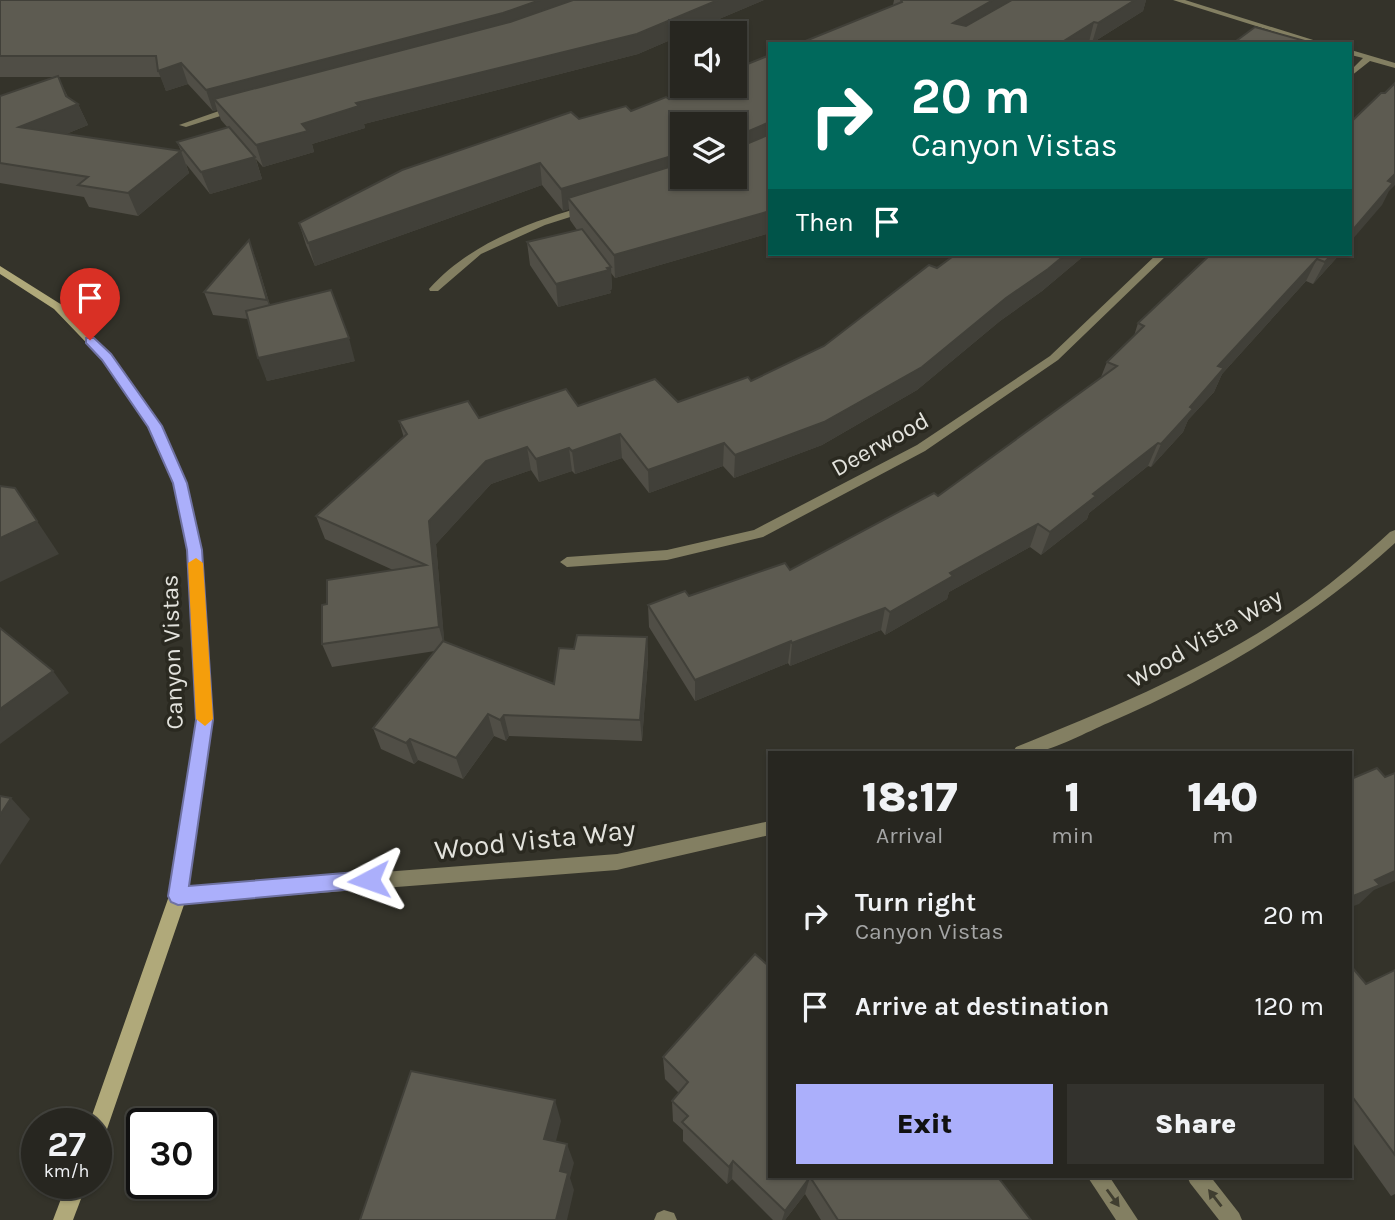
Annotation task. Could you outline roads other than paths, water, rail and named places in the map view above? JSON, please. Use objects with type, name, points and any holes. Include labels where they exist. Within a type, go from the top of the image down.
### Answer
[{"type":"street","points":[[1177,0],[1315,42]]},
{"type":"street","points":[[1352,52],[1395,65]]},
{"type":"street","points":[[1352,73],[1368,58]]},
{"type":"street","points":[[183,125],[245,105]]},
{"type":"street","points":[[434,289],[477,252],[542,223],[593,207]]},
{"type":"street","name":"Deerwood","points":[[567,562],[667,555],[758,534],[922,448],[1054,358],[1161,256]]},
{"type":"street","name":"Canyon Vistas","points":[[2,273],[58,307],[106,357],[155,426],[180,483],[195,550],[205,720],[178,896],[104,1108]]},
{"type":"street","name":"Wood Vista Way","points":[[1024,751],[1130,709],[1262,639],[1366,564],[1395,535]]},
{"type":"street","name":"Wood Vista Way","points":[[178,896],[617,862],[768,828]]},
{"type":"street","points":[[1098,1178],[1128,1220]]},
{"type":"street","points":[[1199,1178],[1232,1220]]},
{"type":"street","points":[[63,1220],[71,1199]]}]
